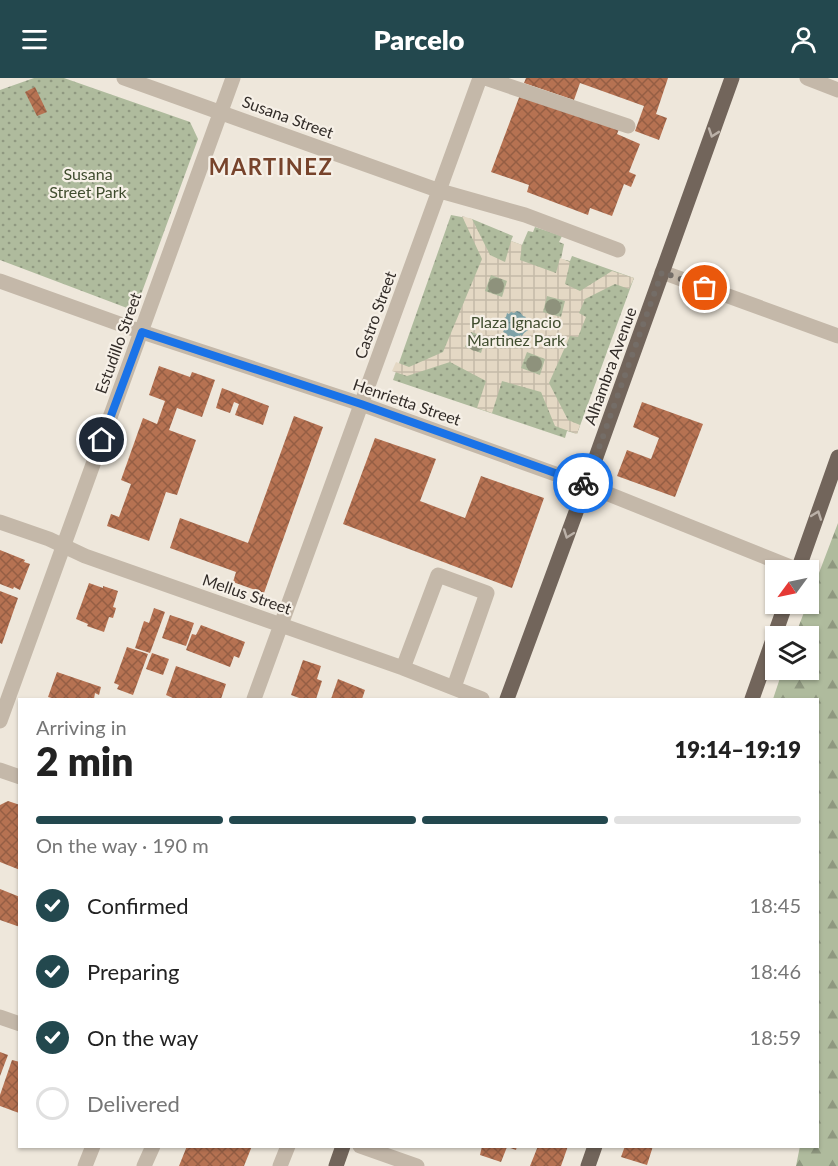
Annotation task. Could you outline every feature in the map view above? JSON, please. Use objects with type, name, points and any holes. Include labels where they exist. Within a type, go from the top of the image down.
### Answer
[{"type":"main road","name":"Alhambra Avenue","points":[[507,698],[732,78]]},
{"type":"main road","points":[[802,560],[838,457]]},
{"type":"main road","points":[[752,698],[782,614]]},
{"type":"main road","points":[[336,1166],[342,1148]]},
{"type":"main road","points":[[588,1166],[594,1148]]},
{"type":"street","name":"Susana Street","points":[[124,78],[440,191],[525,215],[618,250]]},
{"type":"street","name":"Estudillo Street","points":[[0,721],[233,78]]},
{"type":"street","name":"Castro Street","points":[[254,698],[480,78]]},
{"type":"street","points":[[485,78],[628,126]]},
{"type":"street","points":[[807,78],[838,90]]},
{"type":"street","points":[[662,272],[838,336]]},
{"type":"street","name":"Henrietta Street","points":[[0,281],[142,332],[361,404],[586,484],[773,560]]},
{"type":"street","name":"Mellus Street","points":[[0,522],[49,539],[85,556],[403,668],[480,698]]},
{"type":"street","points":[[403,668],[438,575],[488,593],[454,687]]},
{"type":"street","points":[[0,770],[18,776]]},
{"type":"street","points":[[0,1017],[18,1023]]},
{"type":"street","points":[[85,1166],[92,1148]]},
{"type":"street","points":[[144,1166],[152,1148]]},
{"type":"street","points":[[280,1166],[287,1148]]},
{"type":"street","points":[[366,1148],[417,1166]]},
{"type":"green space","name":"Susana Street Park","points":[[34,78],[64,78],[190,122],[198,139],[135,311],[0,260],[0,90]]},
{"type":"green space","name":"Plaza Ignacio Martinez Park","points":[[451,215],[472,219],[513,236],[511,241],[522,245],[528,231],[533,232],[535,227],[562,236],[559,242],[564,244],[561,259],[570,261],[572,256],[634,278],[577,434],[567,431],[565,438],[393,380]]},
{"type":"green space","points":[[838,523],[838,1166],[796,1166],[800,1148],[819,1148],[819,698],[773,698],[779,680],[819,680],[819,626],[799,626],[803,614],[819,614],[819,573]]},
{"type":"shaded area","points":[[462,216],[472,219],[490,255],[505,262],[511,241],[522,245],[520,260],[556,273],[560,258],[570,262],[565,284],[580,291],[612,271],[634,278],[629,289],[615,284],[585,299],[579,313],[586,317],[578,337],[570,336],[549,383],[568,420],[580,425],[577,434],[555,426],[541,392],[502,381],[492,413],[477,408],[486,381],[450,362],[407,376],[392,371],[396,362],[409,367],[443,352],[482,259]],"holes":[[[491,275],[507,281],[502,297],[485,291]],[[547,296],[565,301],[561,317],[543,312]],[[514,313],[525,320],[526,324],[519,335],[515,337],[502,328],[506,317]],[[471,332],[486,337],[481,353],[465,347]],[[527,352],[545,359],[540,375],[521,368]]]},
{"type":"water","points":[[517,311],[526,317],[528,330],[519,338],[510,339],[503,332],[501,320],[506,317],[507,313]]},
{"type":"building","points":[[526,78],[668,78],[656,114],[667,118],[659,140],[635,131],[644,106],[580,83],[574,100],[524,83]]},
{"type":"building","points":[[35,87],[47,112],[37,116],[25,92]]},
{"type":"building","points":[[520,95],[619,129],[617,134],[640,144],[629,172],[636,175],[631,187],[624,184],[612,216],[590,208],[588,215],[527,192],[529,185],[491,172]]},
{"type":"building","points":[[159,366],[190,377],[192,372],[215,380],[202,417],[177,408],[169,430],[196,440],[177,495],[166,492],[149,541],[107,526],[111,514],[119,517],[131,484],[121,480],[143,418],[157,424],[165,401],[149,395]]},
{"type":"building","points":[[222,388],[269,406],[263,425],[235,415],[239,404],[234,402],[230,413],[216,408]]},
{"type":"building","points":[[642,402],[703,424],[675,497],[617,476],[627,450],[651,459],[659,438],[633,427]]},
{"type":"building","points":[[294,416],[323,427],[264,593],[233,582],[236,572],[170,548],[180,518],[248,543]]},
{"type":"building","points":[[375,438],[436,459],[420,501],[465,518],[481,476],[544,498],[512,588],[343,524]]},
{"type":"building","points":[[0,550],[30,564],[20,590],[0,584]]},
{"type":"building","points":[[89,583],[118,591],[113,607],[116,608],[113,618],[109,617],[104,632],[76,619]]},
{"type":"building","points":[[0,591],[18,598],[2,644],[0,643]]},
{"type":"building","points":[[154,608],[165,612],[150,653],[135,648],[144,621],[149,623]]},
{"type":"building","points":[[170,615],[194,623],[186,646],[162,638]]},
{"type":"building","points":[[201,625],[245,642],[239,658],[234,656],[230,667],[186,650],[192,634],[196,635]]},
{"type":"building","points":[[127,647],[148,654],[133,695],[117,689],[119,685],[114,683]]},
{"type":"building","points":[[152,653],[169,659],[163,675],[146,669]]},
{"type":"building","points":[[303,660],[321,666],[317,679],[322,681],[316,698],[299,698],[291,695]]},
{"type":"building","points":[[176,666],[226,684],[221,698],[173,698],[166,695]]},
{"type":"building","points":[[57,672],[101,687],[99,695],[95,693],[94,698],[48,697]]},
{"type":"building","points":[[338,679],[365,690],[362,698],[331,698]]},
{"type":"building","points":[[8,801],[18,804],[18,869],[0,862],[0,805]]},
{"type":"building","points":[[0,889],[18,896],[18,926],[0,920]]},
{"type":"building","points":[[0,1052],[8,1055],[0,1076]]},
{"type":"building","points":[[12,1060],[18,1062],[18,1113],[0,1106],[0,1095]]},
{"type":"building","points":[[186,1148],[251,1148],[244,1166],[179,1166]]},
{"type":"building","points":[[482,1148],[507,1148],[501,1162],[480,1155]]},
{"type":"building","points":[[537,1148],[567,1148],[561,1166],[530,1166]]},
{"type":"building","points":[[624,1148],[652,1148],[647,1165],[621,1157]]},
{"type":"way so far","points":[[583,483],[586,484],[662,272],[705,288]]},
{"type":"district","name":"MARTINEZ","points":[[271,167]]},
{"type":"route","points":[[102,440],[142,332],[361,404],[583,483]]}]
